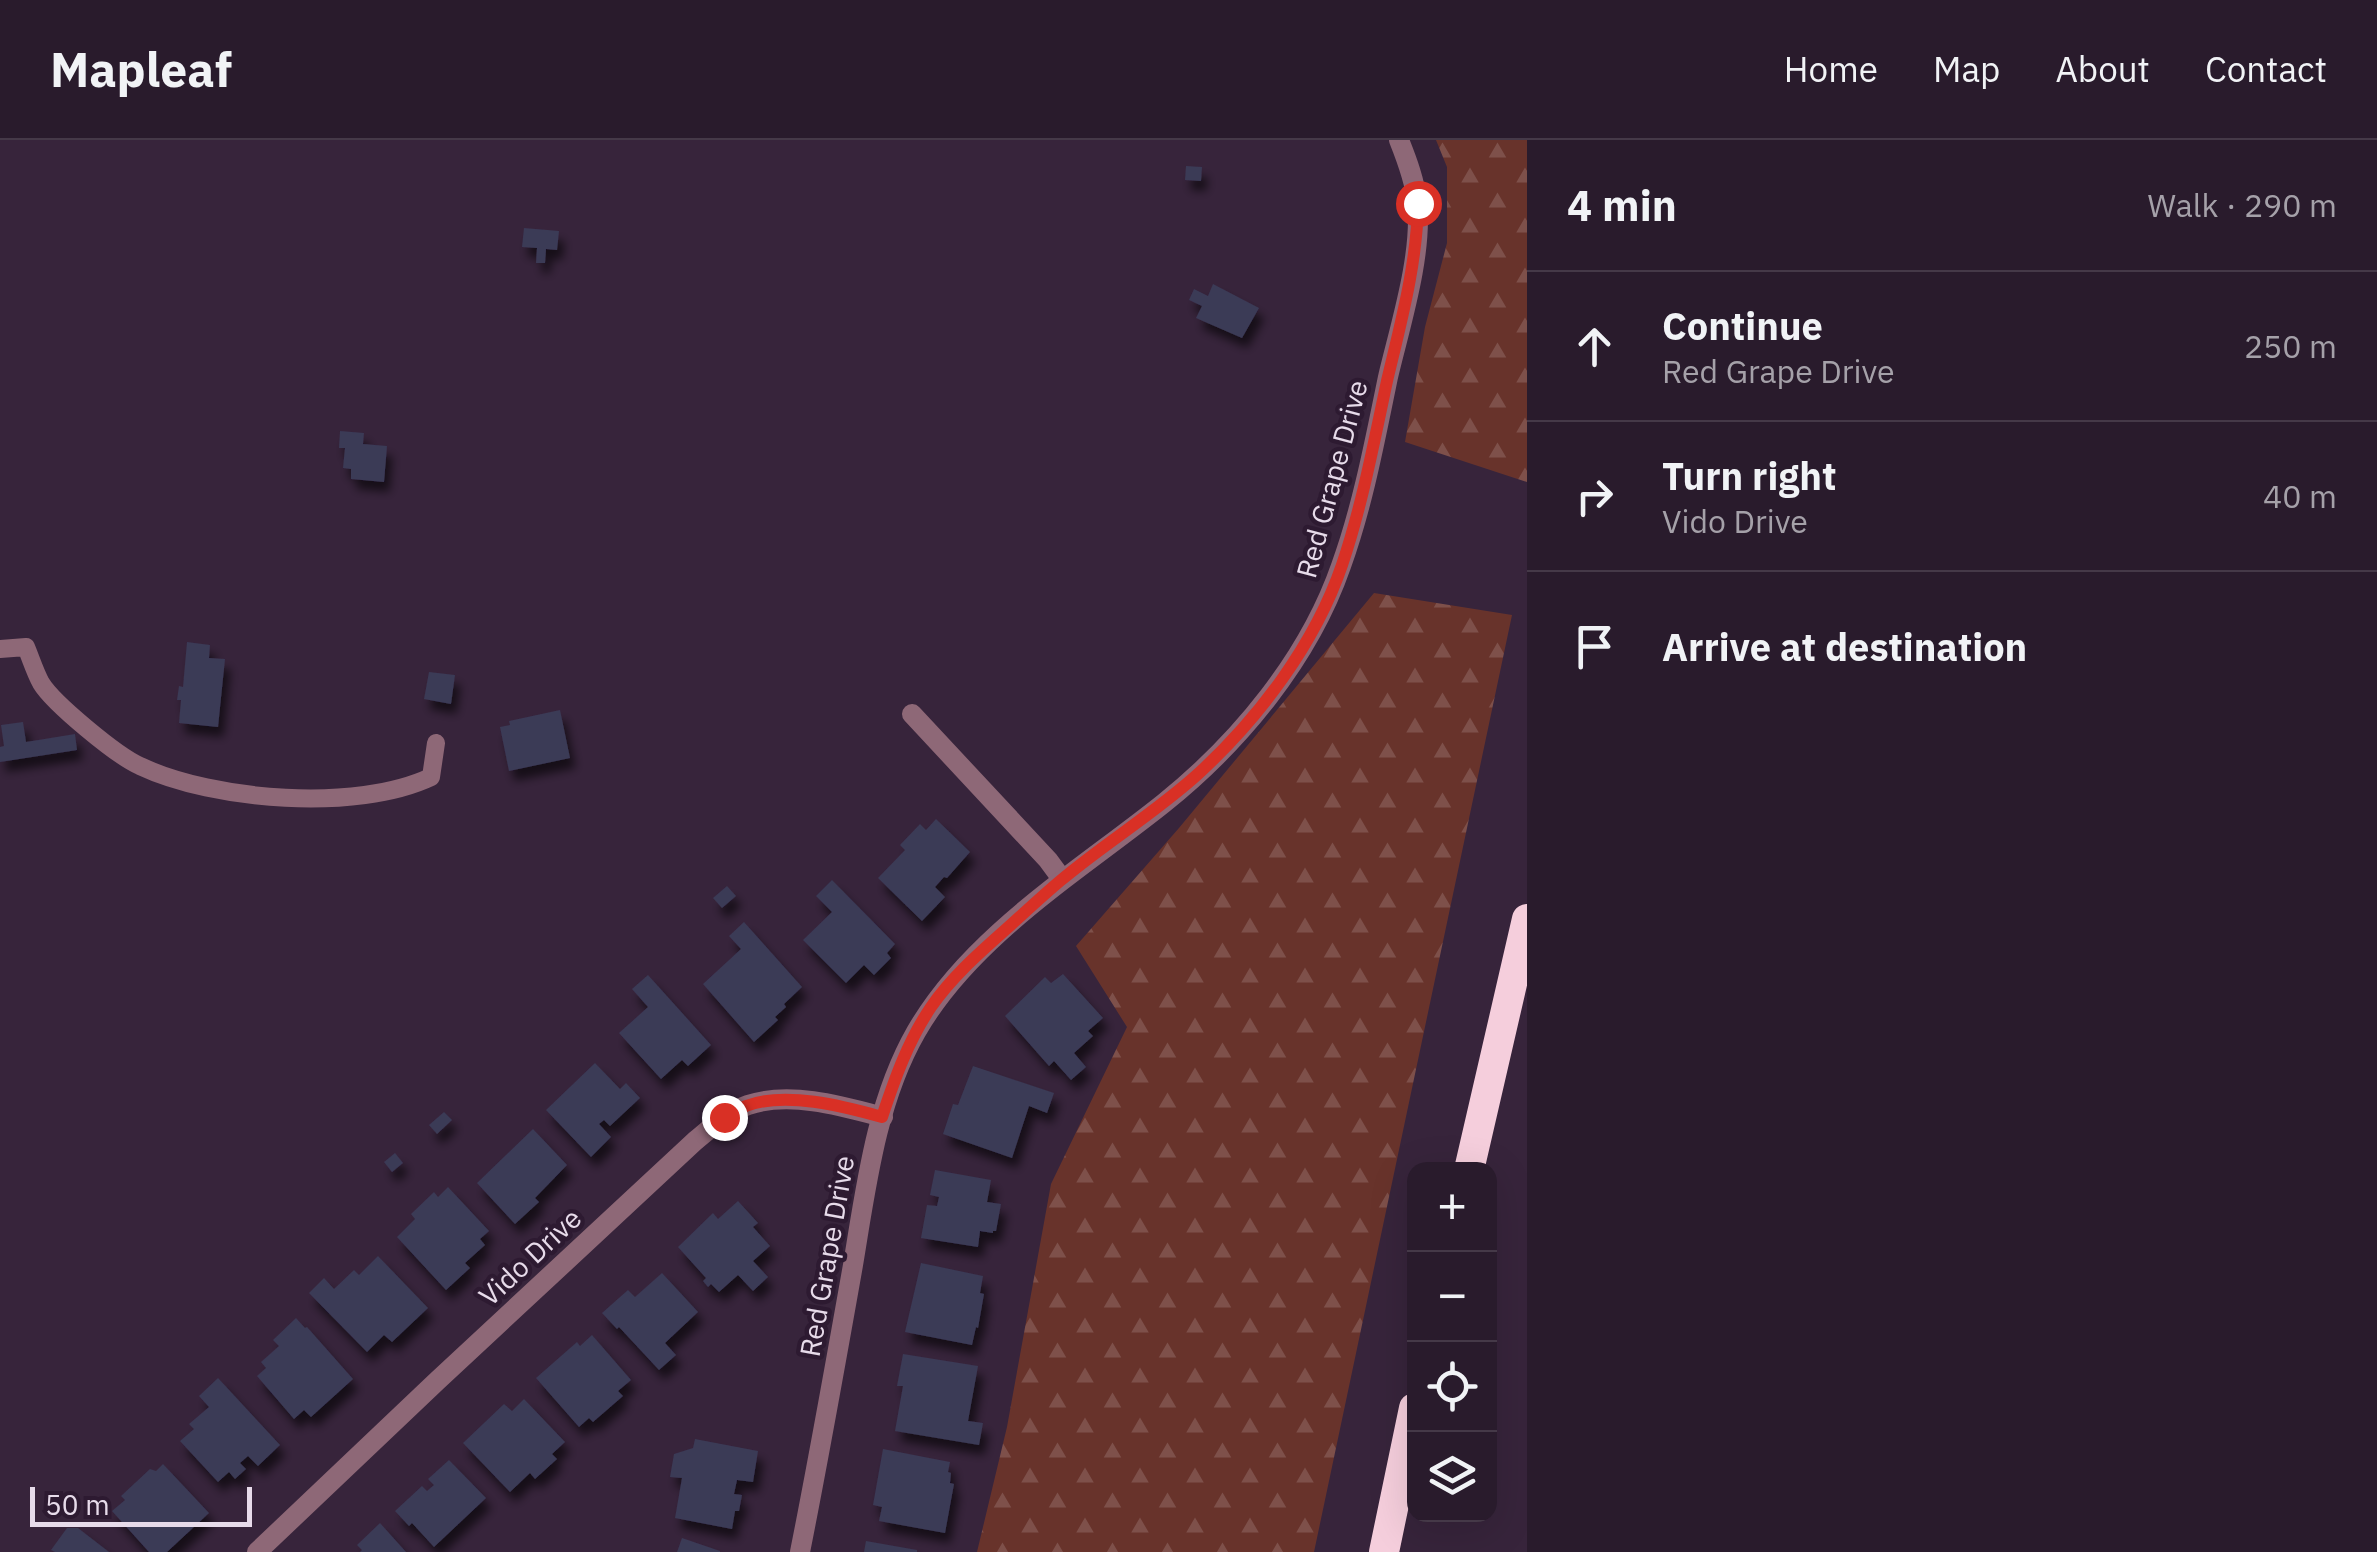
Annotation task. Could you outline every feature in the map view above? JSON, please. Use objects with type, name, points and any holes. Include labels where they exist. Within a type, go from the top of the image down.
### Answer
[{"type":"highway","points":[[1471,1162],[1527,918]]},
{"type":"highway","points":[[1384,1552],[1409,1432]]},
{"type":"street","name":"Red Grape Drive","points":[[800,1552],[869,1171],[898,1068],[931,1007],[979,953],[1062,879],[1165,802],[1210,762],[1279,683],[1324,609],[1342,565],[1358,508],[1417,240],[1418,203],[1399,140]]},
{"type":"street","points":[[912,714],[1062,879]]},
{"type":"street","name":"Vido Drive","points":[[257,1552],[724,1117],[748,1105],[773,1100],[810,1102],[882,1117]]},
{"type":"lane","points":[[0,649],[26,647],[42,685],[86,728],[138,766],[199,786],[271,798],[330,798],[408,788],[431,777],[436,743]]},
{"type":"green space","points":[[1436,140],[1527,140],[1527,482],[1405,442],[1425,327],[1447,243],[1447,167]]},
{"type":"green space","points":[[1374,593],[1512,615],[1314,1552],[977,1552],[1007,1427],[1051,1184],[1127,1027],[1076,946]]},
{"type":"building","points":[[1186,166],[1202,167],[1201,181],[1185,180]]},
{"type":"building","points":[[524,228],[559,231],[557,250],[546,249],[545,263],[536,263],[537,248],[522,247]]},
{"type":"building","points":[[1213,284],[1259,308],[1242,338],[1196,318],[1202,306],[1189,300],[1194,289],[1208,296]]},
{"type":"building","points":[[340,431],[364,433],[363,444],[387,446],[384,482],[351,479],[351,469],[343,468],[345,448],[339,448]]},
{"type":"building","points":[[187,642],[210,645],[209,658],[225,659],[218,727],[179,723],[181,700],[177,700],[179,686],[183,687]]},
{"type":"building","points":[[429,672],[455,675],[451,704],[424,699]]},
{"type":"building","points":[[560,710],[570,758],[509,771],[500,727],[510,725],[509,721]]},
{"type":"building","points":[[23,722],[26,742],[75,734],[77,750],[0,762],[0,747],[4,746],[1,725]]},
{"type":"building","points":[[936,819],[970,852],[935,887],[945,897],[922,921],[878,878],[905,850],[900,845],[920,824],[926,830]]},
{"type":"building","points":[[832,880],[895,944],[887,953],[891,958],[874,975],[864,965],[846,983],[803,940],[832,912],[816,896]]},
{"type":"building","points":[[727,886],[736,896],[722,908],[713,898]]},
{"type":"building","points":[[744,922],[802,987],[784,1004],[786,1007],[775,1017],[778,1020],[754,1042],[703,984],[741,949],[729,936]]},
{"type":"building","points":[[1063,974],[1103,1018],[1088,1031],[1093,1036],[1074,1053],[1086,1067],[1071,1080],[1054,1061],[1049,1066],[1005,1016],[1045,977],[1051,983]]},
{"type":"building","points":[[648,975],[711,1045],[688,1066],[682,1060],[661,1079],[619,1033],[648,1007],[632,989]]},
{"type":"building","points":[[595,1063],[620,1089],[626,1083],[640,1098],[610,1126],[604,1120],[599,1124],[611,1137],[591,1157],[546,1110]]},
{"type":"building","points":[[973,1066],[1054,1093],[1047,1113],[1029,1106],[1012,1158],[943,1134]]},
{"type":"building","points":[[444,1112],[452,1120],[437,1134],[429,1125]]},
{"type":"building","points":[[533,1129],[567,1165],[535,1198],[539,1202],[515,1224],[477,1183]]},
{"type":"building","points":[[395,1153],[403,1163],[392,1172],[384,1162]]},
{"type":"building","points":[[935,1170],[991,1180],[987,1202],[1001,1204],[996,1231],[980,1231],[978,1247],[921,1238],[927,1205],[937,1206],[939,1197],[930,1195]]},
{"type":"building","points":[[448,1187],[489,1231],[480,1239],[485,1245],[465,1263],[470,1268],[446,1290],[397,1237],[415,1219],[411,1214],[434,1192],[438,1197]]},
{"type":"building","points":[[738,1201],[758,1223],[753,1227],[770,1246],[753,1261],[768,1277],[753,1291],[738,1275],[719,1292],[711,1284],[708,1287],[703,1281],[706,1278],[678,1247],[713,1213],[718,1219]]},
{"type":"building","points":[[378,1256],[428,1308],[392,1342],[384,1335],[367,1352],[309,1293],[324,1278],[334,1289],[354,1270],[359,1275]]},
{"type":"building","points":[[921,1263],[983,1276],[980,1293],[984,1294],[972,1345],[905,1332]]},
{"type":"building","points":[[662,1273],[698,1312],[665,1343],[676,1355],[659,1370],[602,1313],[628,1290],[635,1297]]},
{"type":"building","points":[[296,1318],[353,1379],[311,1417],[304,1410],[294,1419],[257,1376],[266,1368],[261,1362],[279,1346],[273,1340]]},
{"type":"building","points":[[592,1335],[631,1380],[618,1391],[623,1396],[593,1422],[589,1418],[579,1427],[536,1378],[577,1342],[580,1346]]},
{"type":"building","points":[[903,1354],[978,1366],[968,1421],[983,1423],[979,1445],[895,1431],[903,1386],[897,1386]]},
{"type":"building","points":[[218,1378],[280,1445],[258,1466],[248,1456],[240,1463],[246,1469],[235,1479],[229,1472],[218,1482],[180,1441],[194,1429],[189,1424],[209,1407],[199,1396]]},
{"type":"building","points":[[524,1399],[565,1442],[552,1454],[557,1459],[535,1479],[530,1473],[510,1492],[463,1443],[504,1404],[512,1411]]},
{"type":"building","points":[[695,1439],[758,1451],[753,1482],[737,1480],[734,1494],[742,1495],[732,1529],[675,1518],[682,1478],[670,1477],[674,1454],[693,1448]]},
{"type":"building","points":[[883,1449],[950,1462],[950,1483],[954,1484],[945,1533],[879,1521],[882,1507],[873,1505]]},
{"type":"building","points":[[449,1460],[486,1498],[434,1547],[395,1511],[422,1486],[427,1491],[434,1485],[428,1479]]},
{"type":"building","points":[[163,1464],[209,1513],[167,1552],[149,1552],[112,1511],[125,1500],[121,1496],[150,1469],[156,1471]]},
{"type":"building","points":[[380,1523],[406,1552],[360,1552],[357,1545]]},
{"type":"building","points":[[67,1528],[78,1528],[109,1552],[51,1550]]},
{"type":"building","points":[[682,1538],[720,1551],[720,1552],[677,1552]]},
{"type":"building","points":[[866,1541],[917,1550],[917,1552],[864,1552]]},
{"type":"route","points":[[724,1117],[748,1105],[773,1100],[810,1102],[882,1117],[898,1068],[914,1036],[950,982],[1062,879],[1200,772],[1279,683],[1324,609],[1342,565],[1408,288],[1417,240],[1418,203]]}]
